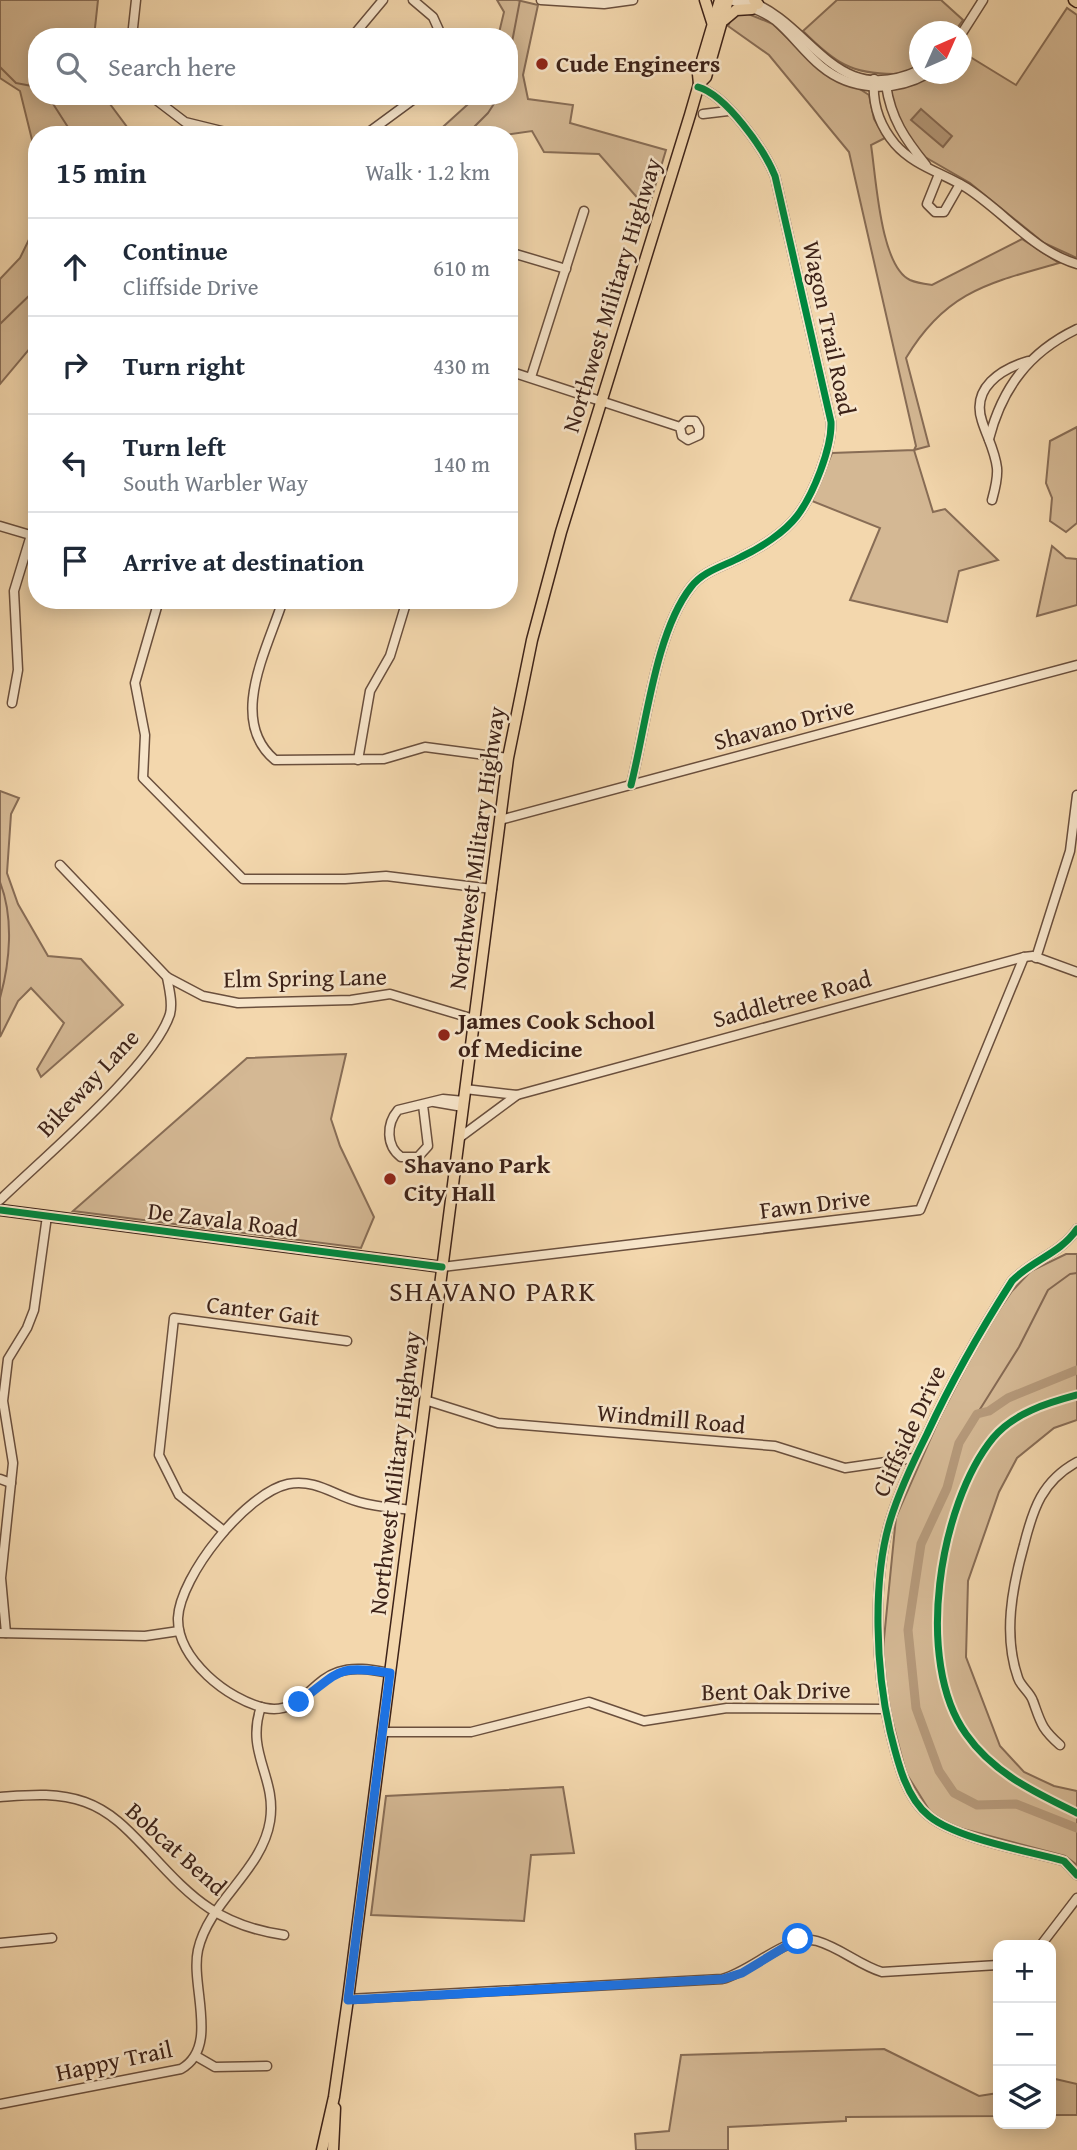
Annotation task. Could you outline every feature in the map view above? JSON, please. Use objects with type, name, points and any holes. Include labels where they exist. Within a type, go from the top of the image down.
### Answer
[{"type":"main road","points":[[705,0],[717,23],[753,3]]},
{"type":"main road","name":"Northwest Military Highway","points":[[322,2150],[334,2097],[348,2000],[508,758],[545,587],[699,85],[706,77],[720,0]]},
{"type":"main road","name":"Northwest Military Highway","points":[[717,23],[729,0]]},
{"type":"main road","name":"De Zavala Road","points":[[0,1210],[442,1267]]},
{"type":"main road","name":"Northwest Military Highway","points":[[333,2150],[334,2097]]},
{"type":"street","points":[[133,28],[136,0]]},
{"type":"street","points":[[413,0],[433,17],[438,28]]},
{"type":"street","points":[[541,0],[634,0]]},
{"type":"street","points":[[729,0],[753,3],[775,12],[834,75],[849,83],[909,82]]},
{"type":"street","points":[[969,21],[983,0]]},
{"type":"street","points":[[359,28],[378,3]]},
{"type":"street","points":[[886,84],[909,74]]},
{"type":"street","points":[[874,83],[874,103],[884,130],[907,156],[960,184],[1044,249],[1077,264]]},
{"type":"street","points":[[886,84],[896,124],[909,146],[928,167]]},
{"type":"street","name":"Wagon Trail Road","points":[[631,785],[657,666],[674,616],[690,587],[708,573],[756,549],[796,517],[832,438],[831,422],[778,184],[761,147],[710,91],[699,85]]},
{"type":"street","points":[[163,105],[185,122],[201,126]]},
{"type":"street","points":[[377,126],[406,105]]},
{"type":"street","points":[[703,114],[728,111]]},
{"type":"street","points":[[884,130],[896,124]]},
{"type":"street","points":[[939,174],[927,204],[935,212],[944,212],[948,208],[960,184]]},
{"type":"street","points":[[531,377],[584,211]]},
{"type":"street","points":[[518,255],[566,269]]},
{"type":"street","points":[[989,439],[1006,391],[1028,361],[1057,339],[1077,329]]},
{"type":"street","points":[[992,500],[998,471],[981,419],[980,406],[984,391],[993,378],[1006,368],[1028,361]]},
{"type":"street","points":[[518,373],[680,427]]},
{"type":"street","points":[[0,526],[28,534]]},
{"type":"street","points":[[12,703],[18,670],[15,591],[28,553]]},
{"type":"street","points":[[156,609],[135,683],[145,735],[143,778],[243,879],[345,879],[386,876],[492,889]]},
{"type":"street","points":[[280,609],[253,694],[254,733],[275,760],[384,759],[425,747],[508,758]]},
{"type":"street","points":[[358,760],[370,691],[390,656],[404,609]]},
{"type":"street","name":"Shavano Drive","points":[[500,820],[1077,665]]},
{"type":"street","points":[[1036,958],[1070,851],[1077,795]]},
{"type":"street","name":"Elm Spring Lane","points":[[60,865],[167,977],[202,996],[226,1002],[351,1000],[390,994],[474,1019]]},
{"type":"street","name":"Saddletree Road","points":[[465,1089],[517,1094],[1024,957],[1036,958],[1077,972]]},
{"type":"street","name":"Fawn Drive","points":[[442,1267],[920,1210],[1024,957]]},
{"type":"street","name":"Bikeway Lane","points":[[0,1200],[140,1062],[172,1005],[167,977]]},
{"type":"street","name":"Saddletree Road","points":[[459,1138],[517,1094]]},
{"type":"street","points":[[423,1105],[429,1138],[426,1150],[413,1158],[401,1157],[390,1145],[393,1117],[401,1108],[423,1105],[443,1098],[464,1104]]},
{"type":"street","points":[[47,1216],[34,1310],[27,1328],[9,1357],[3,1401],[13,1456],[1,1578],[3,1633],[145,1636],[179,1631]]},
{"type":"street","name":"Cliffside Drive","points":[[1077,1229],[1066,1244],[1022,1270],[1012,1281],[952,1378],[914,1458],[890,1521],[884,1551],[878,1656],[885,1709],[901,1770],[926,1814],[949,1829],[1064,1861],[1077,1875]]},
{"type":"street","name":"Canter Gait","points":[[223,1531],[179,1495],[161,1464],[158,1442],[174,1318],[347,1341]]},
{"type":"street","points":[[0,1354],[9,1357]]},
{"type":"street","name":"Windmill Road","points":[[425,1400],[498,1423],[775,1446],[845,1468],[914,1458]]},
{"type":"street","points":[[1060,1745],[1041,1727],[1033,1700],[1019,1681],[1011,1640],[1011,1606],[1018,1565],[1038,1498],[1052,1480],[1077,1462]]},
{"type":"street","points":[[0,1479],[11,1483]]},
{"type":"street","points":[[390,1673],[347,1669],[333,1674],[293,1706],[275,1709],[261,1707],[228,1690],[189,1654],[179,1631],[180,1606],[188,1586],[223,1531],[264,1493],[293,1483],[316,1484],[357,1502],[411,1510]]},
{"type":"street","name":"Bent Oak Drive","points":[[382,1732],[471,1732],[589,1702],[645,1721],[727,1708],[885,1709]]},
{"type":"street","name":"Happy Trail","points":[[0,2105],[181,2069],[196,2056],[201,2039],[197,1958],[201,1940],[257,1854],[268,1829],[270,1796],[256,1744],[256,1724],[261,1707]]},
{"type":"street","name":"Bobcat Bend","points":[[0,1797],[58,1796],[98,1808],[122,1824],[187,1891],[217,1912],[242,1928],[284,1935]]},
{"type":"street","points":[[1045,1940],[1077,1898]]},
{"type":"street","points":[[0,1943],[52,1938]]},
{"type":"street","points":[[348,2000],[723,1979],[742,1973],[798,1939],[820,1942],[866,1967],[882,1972],[993,1965]]},
{"type":"street","points":[[196,2056],[215,2067],[267,2066]]},
{"type":"shaded area","points":[[0,0],[98,0],[95,28],[28,28],[28,105],[111,105],[126,126],[29,126],[20,91],[0,78]]},
{"type":"shaded area","points":[[497,0],[517,0],[538,5],[523,75],[528,99],[573,105],[570,123],[666,150],[648,210],[599,154],[544,152],[532,131],[518,133],[518,126],[444,126],[467,105],[518,105],[518,28],[500,28],[504,12]]},
{"type":"shaded area","points":[[837,0],[941,0],[963,20],[909,21],[909,84],[972,84],[972,58],[1016,85],[1067,8],[1077,15],[1077,258],[1044,243],[970,183],[925,157],[903,129],[890,95],[898,74],[855,69],[824,51],[803,31]]},
{"type":"shaded area","points":[[746,13],[773,24],[802,52],[869,95],[874,119],[885,138],[871,145],[881,219],[892,257],[900,271],[910,280],[932,285],[1022,239],[1059,263],[990,284],[971,293],[937,318],[921,336],[906,358],[929,446],[914,450],[916,446],[849,152],[769,55],[728,26],[732,17]]},
{"type":"shaded area","points":[[921,109],[952,136],[943,147],[911,120]]},
{"type":"shaded area","points":[[28,242],[28,351],[0,384],[0,279],[20,258]]},
{"type":"shaded area","points":[[1077,427],[1077,523],[1066,532],[1050,521],[1052,498],[1046,483],[1050,441]]},
{"type":"shaded area","points":[[914,450],[933,512],[945,509],[998,560],[959,571],[947,622],[850,600],[880,528],[812,501],[832,453]]},
{"type":"shaded area","points":[[1052,546],[1066,558],[1077,559],[1077,605],[1037,616]]},
{"type":"shaded area","points":[[0,791],[19,798],[11,814],[7,873],[18,904],[48,956],[81,959],[123,1005],[41,1077],[37,1069],[64,1023],[31,988],[18,1001],[0,1037]]},
{"type":"shaded area","points":[[346,1054],[331,1119],[340,1146],[374,1217],[361,1248],[73,1211],[247,1058]]},
{"type":"shaded area","points":[[1066,1254],[1077,1254],[1077,1420],[1054,1428],[1017,1458],[999,1492],[968,1581],[966,1657],[1000,1746],[1024,1772],[1054,1786],[1077,1791],[1077,1865],[1065,1856],[952,1826],[931,1813],[906,1773],[890,1712],[882,1659],[896,1517],[940,1417],[984,1332],[1012,1291],[1031,1271]]},
{"type":"shaded area","points":[[563,1787],[574,1853],[531,1855],[524,1921],[371,1915],[386,1796]]},
{"type":"shaded area","points":[[884,2049],[979,2096],[993,2094],[993,2116],[846,2117],[846,2121],[728,2127],[728,2150],[636,2150],[635,2134],[669,2131],[681,2055]]},
{"type":"shaded area","points":[[1056,2079],[1077,2084],[1077,2115],[1056,2115]]},
{"type":"waterway","points":[[515,28],[520,0]]},
{"type":"waterway","points":[[0,67],[16,83],[28,85]]},
{"type":"waterway","points":[[54,105],[67,126]]},
{"type":"waterway","points":[[475,126],[493,105]]},
{"type":"waterway","points":[[0,324],[28,297]]},
{"type":"waterway","points":[[0,882],[9,925],[6,970],[0,998]]},
{"type":"waterway","points":[[977,1414],[1019,1347],[1048,1290],[1070,1274],[1077,1273]]},
{"type":"waterway","points":[[1077,1370],[1008,1398],[989,1411],[977,1414],[959,1443],[947,1488],[921,1544],[908,1630],[916,1708],[939,1771],[954,1793],[977,1805],[1016,1804],[1077,1828]]},
{"type":"cycle path","points":[[631,785],[660,655],[679,606],[701,577],[764,545],[792,522],[815,484],[825,458],[830,433],[831,422],[775,176],[743,124],[720,100],[698,87]]},
{"type":"cycle path","points":[[0,1210],[442,1267]]},
{"type":"cycle path","points":[[1077,1229],[1062,1245],[1012,1281],[946,1394],[907,1477],[890,1521],[884,1545],[878,1598],[879,1654],[885,1707],[903,1777],[914,1799],[929,1816],[941,1824],[975,1838],[1064,1861],[1077,1875]]},
{"type":"cycle path","points":[[1077,1395],[1043,1406],[1011,1422],[993,1438],[974,1467],[959,1502],[947,1542],[937,1626],[941,1667],[950,1703],[966,1734],[989,1760],[1016,1781],[1077,1813]]},
{"type":"place","name":"Cude Engineers","points":[[542,64]]},
{"type":"place","name":"James Cook School of Medicine","points":[[444,1035]]},
{"type":"place","name":"Shavano Park City Hall","points":[[390,1179]]},
{"type":"district","name":"SHAVANO PARK","points":[[493,1291]]},
{"type":"route","points":[[299,1702],[337,1672],[362,1669],[390,1673],[348,2000],[723,1979],[742,1973],[798,1939]]}]
